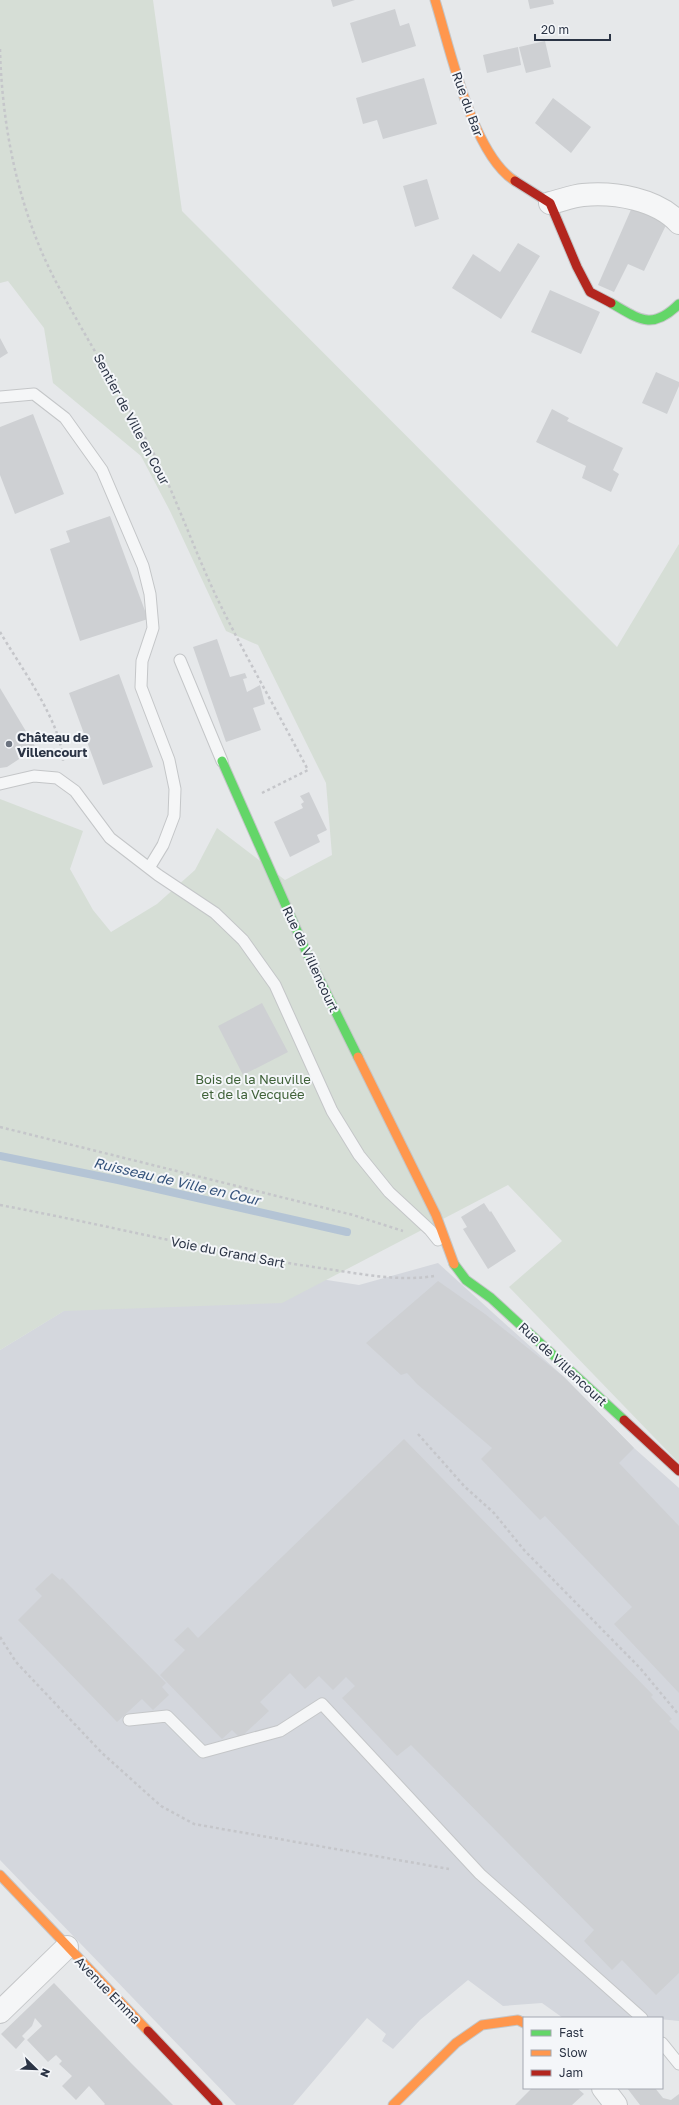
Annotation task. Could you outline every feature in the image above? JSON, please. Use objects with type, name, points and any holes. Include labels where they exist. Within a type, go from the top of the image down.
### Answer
[{"type":"street","name":"Rue du Bar","points":[[436,0],[470,115],[485,148],[507,176],[550,203]]},
{"type":"street","points":[[679,224],[672,216],[656,207],[639,200],[614,195],[582,195],[550,203],[577,267],[590,292],[617,309],[643,321],[658,319],[671,312],[679,304]]},
{"type":"street","name":"Rue de Villencourt","points":[[222,761],[309,958],[436,1216],[450,1255],[456,1267],[465,1278],[491,1298],[679,1471]]},
{"type":"street","name":"Avenue Emma","points":[[0,1875],[46,1921],[67,1947],[218,2105]]},
{"type":"street","points":[[0,2012],[67,1947]]},
{"type":"street","points":[[393,2105],[456,2043],[482,2025],[518,2020],[523,2022]]},
{"type":"street","points":[[604,2089],[616,2105]]},
{"type":"lane","points":[[0,397],[34,394],[65,418],[102,470],[143,566],[150,594],[153,628],[142,661],[141,687],[169,760],[175,789],[174,816],[163,845],[149,868]]},
{"type":"lane","name":"Rue de Villencourt","points":[[180,660],[222,761]]},
{"type":"lane","points":[[0,784],[34,776],[57,778]]},
{"type":"lane","name":"Rue de Villencourt","points":[[57,778],[75,791],[110,838],[149,868],[215,912],[243,940],[274,986],[332,1111],[359,1156],[389,1192],[430,1230],[450,1255]]},
{"type":"lane","points":[[129,1720],[167,1716],[203,1752],[280,1731],[322,1704],[480,1874],[641,2017]]},
{"type":"lane","points":[[663,2044],[679,2064]]},
{"type":"path","name":"Sentier de Ville en Cour","points":[[0,49],[3,104],[10,143],[21,194],[38,241],[53,275],[153,454],[217,598],[308,770],[240,804]]},
{"type":"path","points":[[0,632],[56,728],[62,749],[63,764],[57,778]]},
{"type":"path","points":[[0,1127],[353,1215],[409,1234]]},
{"type":"path","name":"Voie du Grand Sart","points":[[0,1204],[81,1220],[173,1241],[293,1264],[404,1278],[446,1274],[456,1267]]},
{"type":"path","points":[[418,1434],[465,1486],[494,1512],[524,1550],[640,1668],[679,1715]]},
{"type":"path","points":[[0,1637],[16,1662],[102,1753],[161,1806],[194,1824],[480,1874]]},
{"type":"shaded area","points":[[122,1248],[359,1285],[438,1263],[564,1377],[634,1448],[679,1488],[679,2021],[663,2019],[663,2017],[562,2017],[542,2003],[503,2006],[468,1980],[420,2020],[393,2049],[382,2041],[386,2034],[367,2018],[293,2105],[236,2105],[0,1860],[0,1350],[93,1293]]},
{"type":"green space","name":"Bois de la Neuville et de la Vecquée","points":[[0,0],[153,0],[182,211],[617,647],[679,544],[679,1463],[509,1287],[562,1241],[508,1185],[282,1303],[64,1311],[0,1350],[0,799],[83,831],[70,869],[93,910],[111,932],[157,904],[195,870],[217,828],[285,880],[332,855],[326,783],[258,645],[226,631],[170,511],[141,456],[53,383],[44,328],[8,281],[0,283]]},
{"type":"building","points":[[331,0],[355,0],[333,7]]},
{"type":"building","points":[[528,0],[553,0],[554,4],[530,9]]},
{"type":"building","points":[[395,9],[400,26],[409,23],[416,46],[362,63],[350,23]]},
{"type":"building","points":[[545,41],[551,67],[526,73],[519,47]]},
{"type":"building","points":[[518,47],[521,65],[487,73],[483,55]]},
{"type":"building","points":[[424,78],[437,124],[383,139],[377,120],[363,124],[356,98]]},
{"type":"building","points":[[553,98],[591,127],[571,153],[535,123]]},
{"type":"building","points":[[427,179],[439,219],[415,227],[403,186]]},
{"type":"building","points":[[633,205],[668,221],[644,271],[628,264],[614,292],[598,285]]},
{"type":"building","points":[[518,243],[540,256],[501,319],[452,288],[473,254],[500,272]]},
{"type":"building","points":[[550,290],[600,312],[581,354],[531,332]]},
{"type":"building","points":[[0,338],[8,353],[0,358]]},
{"type":"building","points":[[656,372],[679,382],[679,386],[667,414],[642,403]]},
{"type":"building","points":[[552,409],[569,418],[567,421],[623,448],[613,470],[619,474],[611,492],[582,478],[586,466],[536,442]]},
{"type":"building","points":[[33,414],[64,494],[15,514],[0,475],[0,427]]},
{"type":"building","points":[[110,516],[148,619],[80,641],[50,549],[70,542],[66,531]]},
{"type":"building","points":[[217,639],[230,677],[245,673],[247,678],[243,679],[247,692],[260,685],[265,704],[253,708],[261,730],[226,742],[193,647]]},
{"type":"building","points":[[119,674],[153,767],[103,785],[69,693]]},
{"type":"building","points":[[0,688],[36,748],[7,767],[0,768]]},
{"type":"building","points":[[309,792],[327,830],[317,835],[320,842],[290,857],[274,822],[303,808],[301,804],[304,802],[300,796]]},
{"type":"building","points":[[262,1003],[288,1052],[243,1075],[218,1026]]},
{"type":"building","points":[[484,1203],[490,1212],[491,1211],[516,1251],[488,1269],[463,1229],[467,1227],[461,1217]]},
{"type":"building","points":[[438,1281],[485,1314],[564,1377],[634,1448],[619,1463],[679,1526],[679,1693],[614,1624],[632,1607],[545,1516],[540,1520],[481,1459],[492,1448],[417,1384],[407,1373],[401,1375],[366,1343]]},
{"type":"building","points":[[404,1439],[653,1695],[651,1697],[672,1719],[669,1721],[679,1731],[679,1973],[656,1995],[622,1960],[612,1970],[584,1941],[594,1930],[411,1745],[397,1756],[342,1698],[355,1686],[346,1677],[333,1690],[319,1676],[305,1689],[290,1673],[260,1702],[269,1711],[240,1738],[232,1730],[222,1739],[160,1675],[185,1650],[174,1640],[188,1627],[198,1638]]},
{"type":"building","points":[[52,1573],[60,1580],[62,1578],[166,1683],[162,1687],[169,1695],[153,1710],[142,1699],[117,1722],[18,1620],[42,1596],[35,1589]]},
{"type":"building","points":[[54,1983],[173,2105],[104,2105],[105,2104],[89,2086],[76,2100],[62,2086],[72,2076],[59,2064],[62,2061],[56,2055],[48,2062],[27,2040],[42,2026],[35,2018],[32,2026],[22,2036],[25,2039],[16,2049],[1,2034]]},
{"type":"building","points":[[531,2089],[578,2089],[584,2094],[572,2105],[515,2105]]},
{"type":"building","points":[[628,2089],[656,2089],[663,2098],[671,2100],[679,2094],[679,2105],[640,2105]]},
{"type":"waterway","name":"Ruisseau de Ville en Cour","points":[[0,1156],[118,1180],[347,1232]]},
{"type":"traffic: fast","points":[[611,303],[630,314],[645,320],[653,320],[661,317],[679,304]]},
{"type":"traffic: fast","points":[[222,761],[309,958],[358,1057]]},
{"type":"traffic: fast","points":[[454,1264],[466,1280],[491,1298],[624,1420]]},
{"type":"traffic: slow","points":[[435,0],[464,98],[475,125],[486,148],[500,167],[515,181]]},
{"type":"traffic: slow","points":[[358,1057],[436,1215],[454,1264]]},
{"type":"traffic: slow","points":[[0,1875],[148,2031]]},
{"type":"traffic: slow","points":[[393,2105],[456,2043],[482,2025],[518,2020],[523,2022]]},
{"type":"traffic: jam","points":[[515,181],[550,203],[577,267],[590,292],[611,303]]},
{"type":"traffic: jam","points":[[624,1420],[679,1471]]},
{"type":"traffic: jam","points":[[148,2031],[218,2105]]},
{"type":"place","name":"Château de Villencourt","points":[[9,744]]}]
